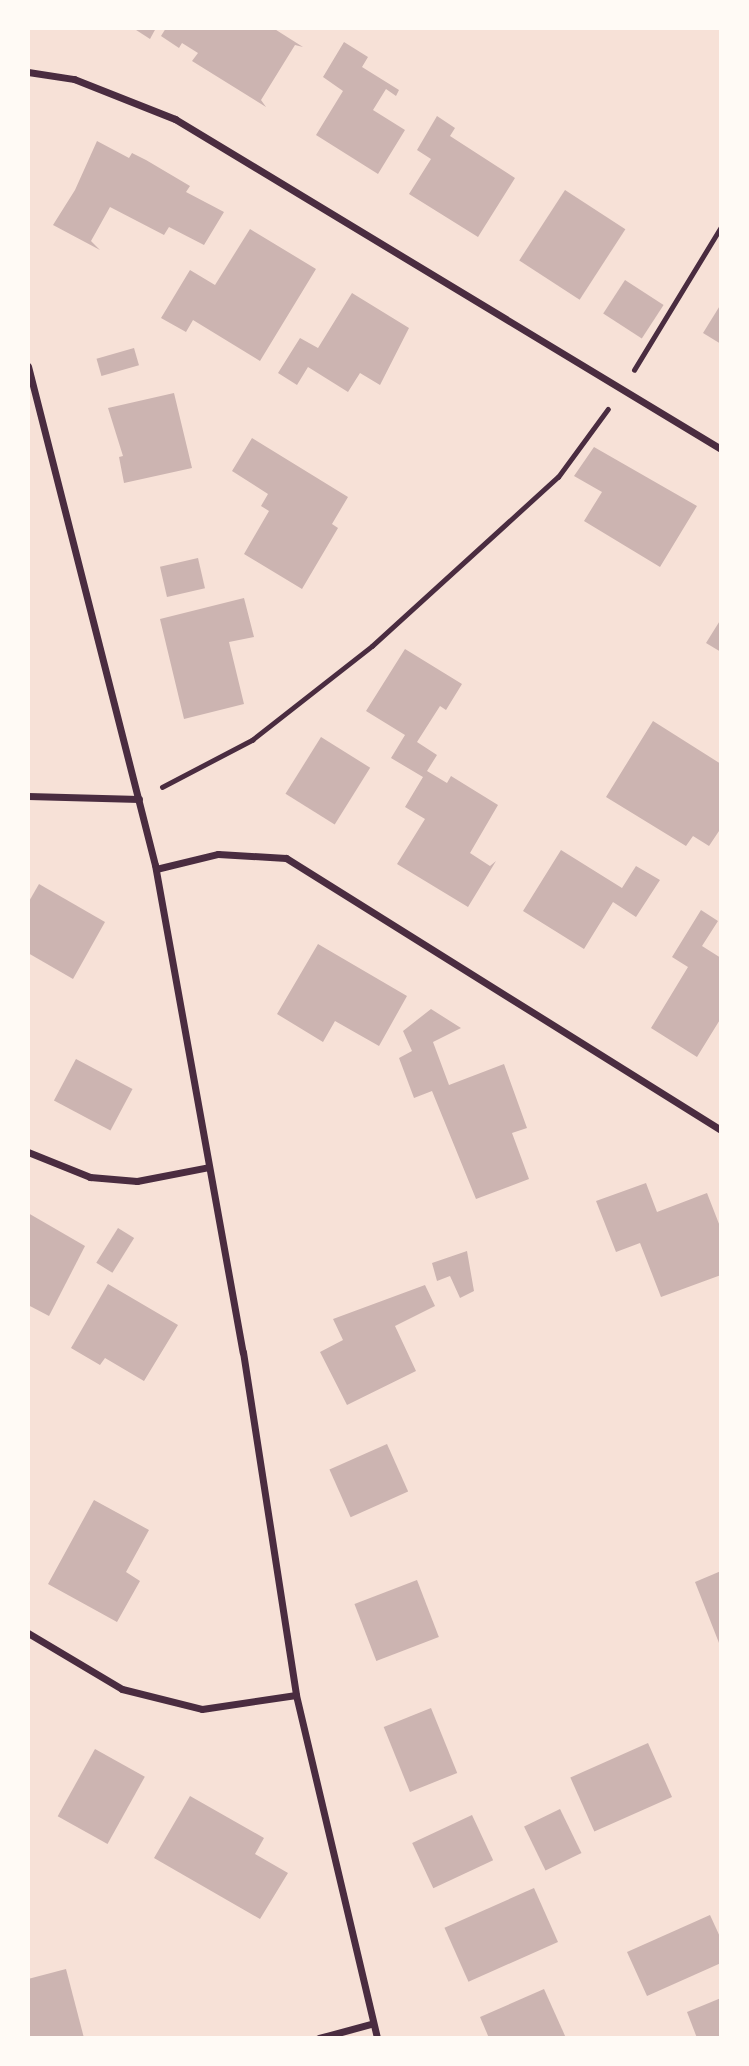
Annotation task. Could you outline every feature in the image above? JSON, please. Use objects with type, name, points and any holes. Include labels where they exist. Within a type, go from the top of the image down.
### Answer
[{"type":"street","points":[[28,72],[74,79],[175,119],[721,449]]},
{"type":"street","points":[[28,366],[156,869],[209,1167],[296,1695],[371,2024],[377,2038]]},
{"type":"street","points":[[28,796],[139,799]]},
{"type":"street","points":[[156,869],[218,854],[286,858],[721,1130]]},
{"type":"street","points":[[28,1152],[90,1177],[137,1181],[209,1167]]},
{"type":"street","points":[[28,1633],[122,1689],[202,1709],[296,1695]]},
{"type":"street","points":[[319,2038],[371,2024]]},
{"type":"path","points":[[139,799],[252,740],[354,662],[558,477],[623,388],[721,227]]},
{"type":"building","points":[[133,28],[156,28],[150,39]]},
{"type":"building","points":[[166,28],[273,28],[303,47],[295,45],[261,100],[266,107],[192,61],[198,53],[182,43],[179,48],[161,36]]},
{"type":"building","points":[[344,42],[368,57],[362,67],[399,90],[396,96],[386,89],[373,110],[405,130],[378,174],[316,135],[343,91],[323,77]]},
{"type":"building","points":[[437,116],[455,128],[450,136],[515,178],[478,237],[409,194],[431,159],[417,150]]},
{"type":"building","points":[[97,141],[129,158],[132,153],[146,160],[190,186],[186,192],[224,212],[204,245],[169,227],[164,235],[110,207],[91,241],[100,250],[53,225],[75,190]]},
{"type":"building","points":[[565,190],[625,229],[580,300],[519,260]]},
{"type":"building","points":[[250,229],[316,269],[260,361],[193,320],[186,332],[161,318],[190,270],[215,285]]},
{"type":"building","points":[[625,280],[664,305],[642,339],[603,314]]},
{"type":"building","points":[[352,293],[409,328],[380,385],[360,373],[348,392],[308,367],[297,385],[278,373],[300,338],[318,348]]},
{"type":"building","points":[[721,304],[721,344],[703,333]]},
{"type":"building","points":[[134,348],[139,365],[101,376],[97,359]]},
{"type":"building","points":[[174,393],[192,468],[124,483],[119,457],[123,456],[108,408]]},
{"type":"building","points":[[252,438],[348,497],[332,524],[338,528],[302,589],[244,554],[269,511],[261,506],[268,494],[232,471]]},
{"type":"building","points":[[594,447],[697,506],[660,567],[584,521],[602,492],[574,476]]},
{"type":"building","points":[[198,558],[205,588],[167,597],[160,567]]},
{"type":"building","points":[[244,598],[254,637],[229,642],[244,704],[184,719],[160,619]]},
{"type":"building","points":[[721,619],[721,652],[706,643]]},
{"type":"building","points":[[405,649],[462,684],[446,710],[440,706],[417,742],[437,755],[427,771],[447,783],[451,776],[498,805],[470,853],[490,866],[496,861],[468,907],[397,864],[425,819],[405,807],[423,777],[391,758],[405,735],[366,711]]},
{"type":"building","points":[[653,721],[721,764],[721,828],[709,846],[693,836],[686,846],[606,797]]},
{"type":"building","points":[[321,737],[370,768],[335,825],[285,794]]},
{"type":"building","points":[[561,850],[622,888],[636,866],[660,880],[636,917],[613,902],[584,949],[523,911]]},
{"type":"building","points":[[39,884],[105,922],[73,979],[28,953],[28,903]]},
{"type":"building","points":[[701,910],[718,921],[702,946],[721,958],[721,1018],[697,1057],[651,1028],[688,967],[672,957]]},
{"type":"building","points":[[318,944],[407,996],[379,1046],[335,1021],[323,1042],[277,1014]]},
{"type":"building","points":[[431,1009],[461,1028],[433,1042],[449,1085],[504,1064],[527,1128],[512,1133],[529,1179],[476,1199],[432,1091],[414,1098],[399,1058],[412,1051],[403,1031]]},
{"type":"building","points":[[76,1059],[133,1089],[110,1131],[54,1100]]},
{"type":"building","points":[[646,1183],[657,1212],[707,1193],[721,1229],[721,1275],[661,1297],[640,1243],[616,1252],[596,1201]]},
{"type":"building","points":[[28,1213],[85,1246],[49,1316],[28,1305]]},
{"type":"building","points":[[118,1228],[134,1238],[112,1273],[96,1263]]},
{"type":"building","points":[[467,1251],[474,1291],[460,1298],[450,1276],[437,1281],[432,1263]]},
{"type":"building","points":[[108,1284],[178,1325],[144,1381],[105,1358],[100,1365],[71,1348]]},
{"type":"building","points":[[425,1285],[435,1306],[395,1326],[416,1371],[347,1405],[320,1352],[343,1340],[333,1319]]},
{"type":"building","points":[[387,1444],[408,1492],[351,1517],[329,1470]]},
{"type":"building","points":[[94,1500],[149,1530],[126,1572],[140,1581],[117,1622],[48,1584]]},
{"type":"building","points":[[721,1571],[721,1648],[695,1582]]},
{"type":"building","points":[[417,1580],[439,1637],[376,1661],[354,1604]]},
{"type":"building","points":[[431,1708],[457,1773],[410,1792],[384,1727]]},
{"type":"building","points":[[648,1743],[672,1797],[594,1831],[570,1778]]},
{"type":"building","points":[[95,1749],[145,1777],[108,1844],[58,1816]]},
{"type":"building","points":[[190,1796],[264,1838],[255,1854],[288,1873],[260,1919],[154,1858]]},
{"type":"building","points":[[560,1809],[581,1853],[546,1871],[524,1827]]},
{"type":"building","points":[[472,1815],[493,1860],[433,1888],[412,1843]]},
{"type":"building","points":[[534,1888],[558,1942],[468,1982],[444,1928]]},
{"type":"building","points":[[710,1915],[721,1939],[721,1963],[647,1996],[627,1952]]},
{"type":"building","points":[[66,1969],[84,2038],[28,2038],[28,1979]]},
{"type":"building","points":[[544,1989],[566,2038],[489,2038],[480,2017]]},
{"type":"building","points":[[721,1998],[721,2038],[697,2038],[687,2012]]}]
